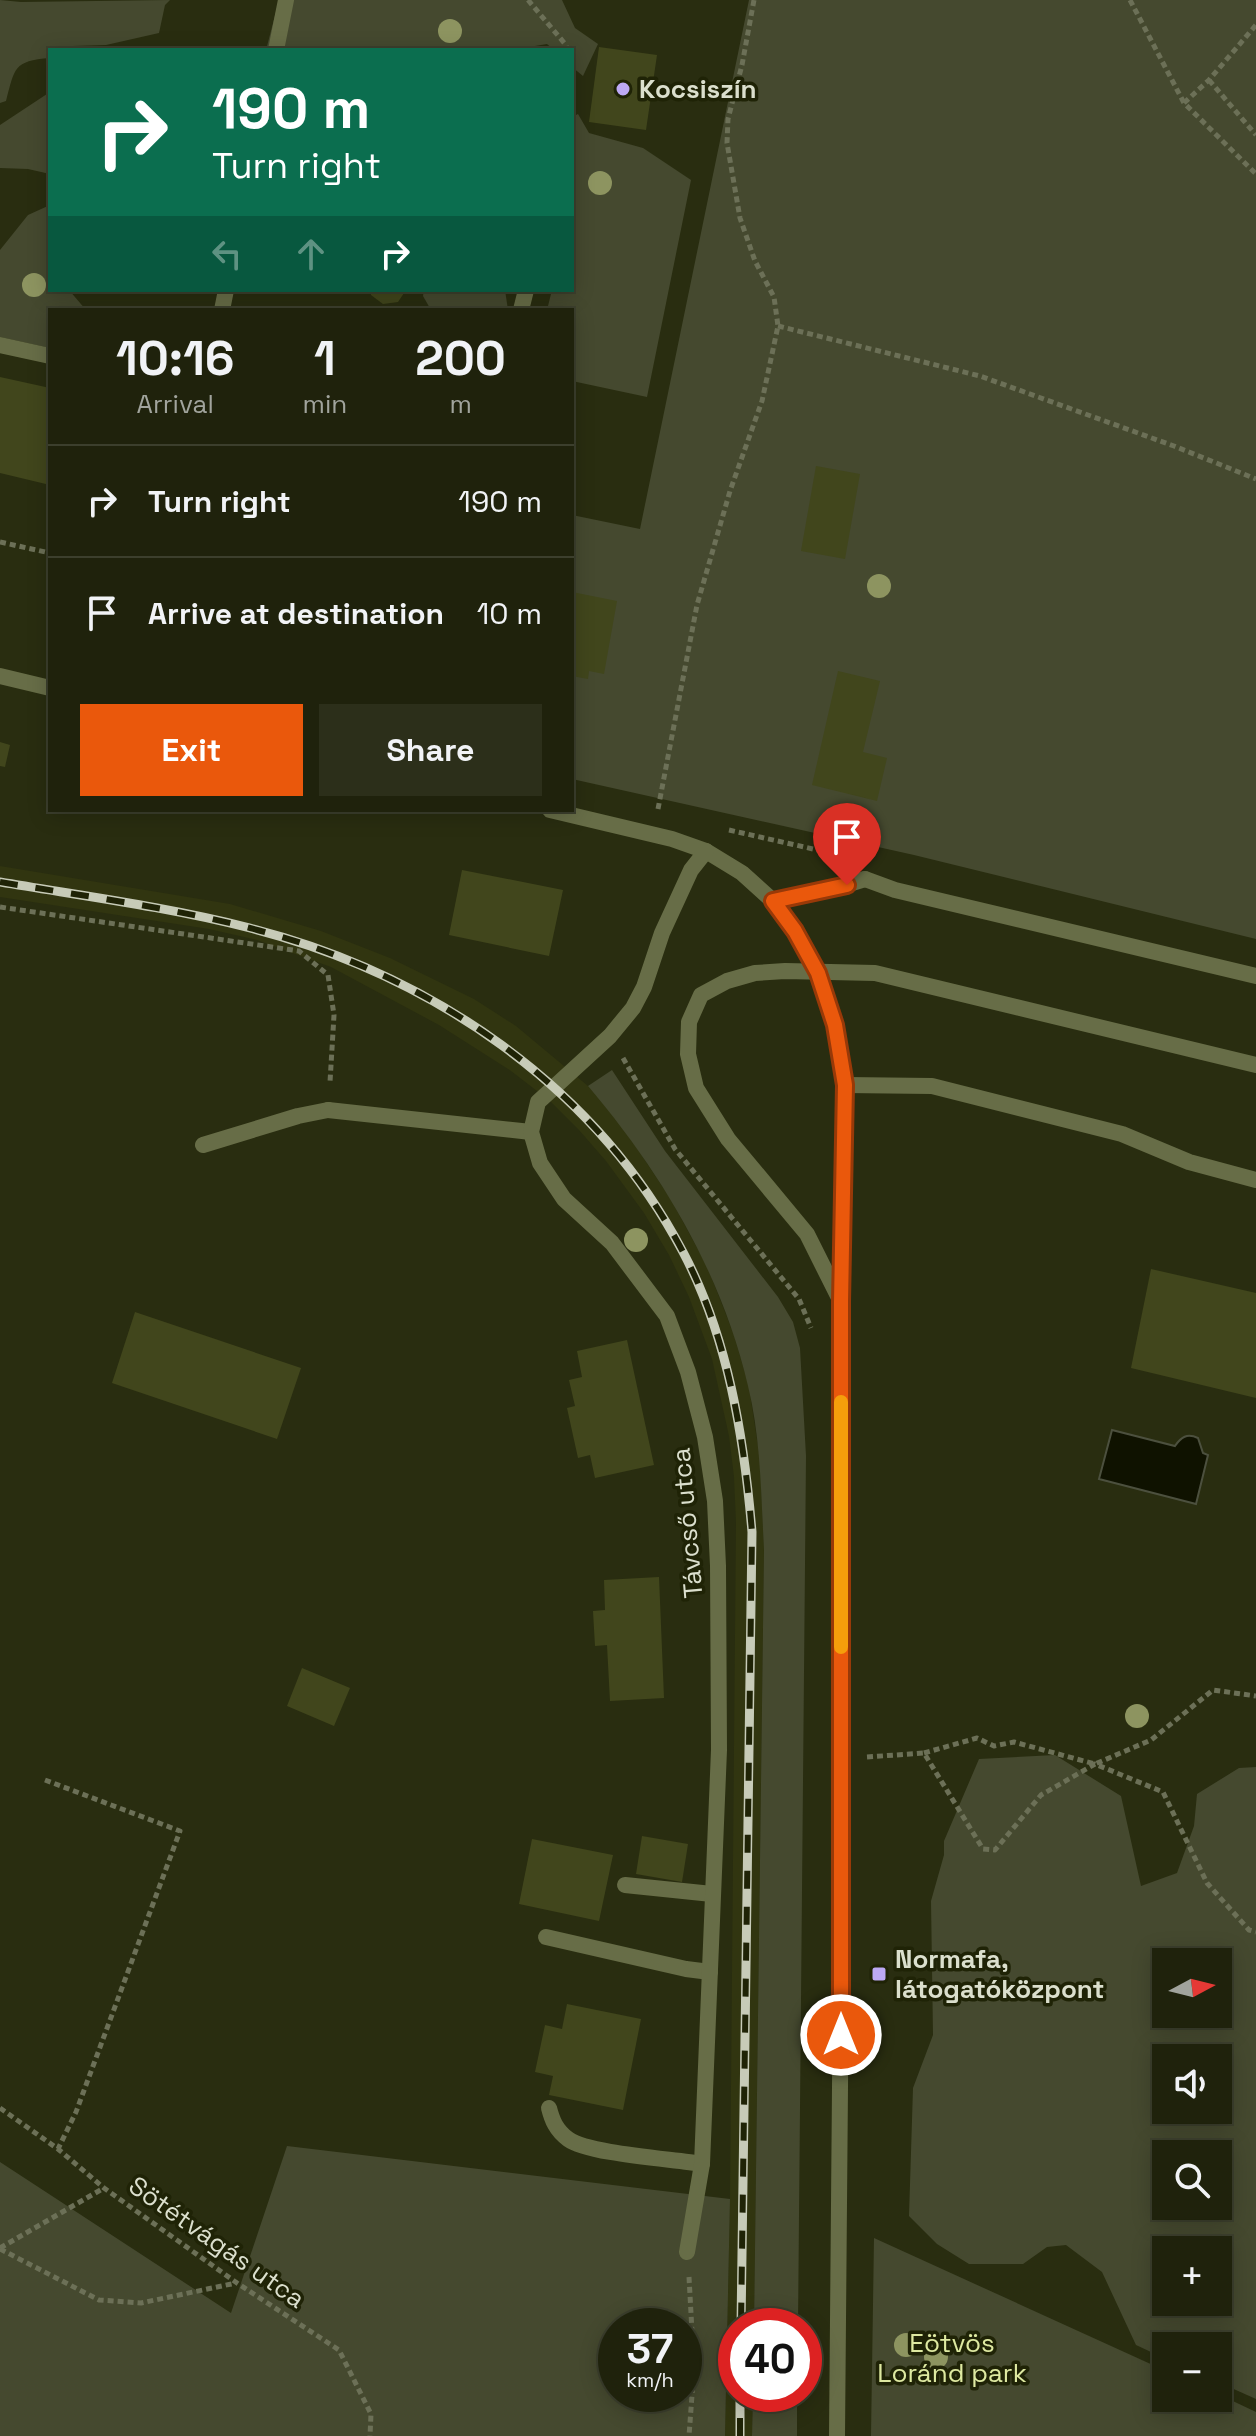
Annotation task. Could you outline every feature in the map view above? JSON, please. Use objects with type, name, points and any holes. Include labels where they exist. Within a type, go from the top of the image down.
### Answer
[{"type":"street","points":[[276,48],[286,0]]},
{"type":"street","points":[[0,345],[48,356]]},
{"type":"street","points":[[0,676],[48,688]]},
{"type":"street","points":[[558,812],[672,839],[706,851],[742,873],[773,901],[795,931],[818,973],[835,1025],[845,1085],[841,1302],[837,2436]]},
{"type":"street","points":[[203,1145],[328,1110],[531,1132],[538,1102],[610,1036],[633,1008],[691,870],[706,851]]},
{"type":"street","points":[[773,901],[865,879],[895,890],[1256,976]]},
{"type":"street","points":[[841,1302],[807,1234],[728,1139],[696,1088],[688,1054],[689,1022],[701,995],[727,981],[755,973],[875,973],[1256,1065]]},
{"type":"street","points":[[845,1085],[932,1086],[1122,1134],[1189,1162],[1256,1180]]},
{"type":"street","name":"Távcső utca","points":[[531,1132],[540,1163],[564,1199],[612,1243],[667,1316],[688,1372],[705,1437],[715,1501],[719,1750],[702,2164],[687,2252]]},
{"type":"street","points":[[625,1885],[712,1894]]},
{"type":"street","points":[[546,1937],[710,1972]]},
{"type":"street","points":[[549,2108],[553,2124],[569,2140],[619,2153],[702,2164]]},
{"type":"path","points":[[528,0],[567,48]]},
{"type":"path","points":[[657,814],[693,620],[730,491],[762,401],[778,326],[774,297],[755,261],[740,218],[727,143],[728,119],[754,0]]},
{"type":"path","points":[[1130,0],[1184,103],[1256,174]]},
{"type":"path","points":[[1184,103],[1209,80],[1256,25]]},
{"type":"path","points":[[1209,80],[1256,135]]},
{"type":"path","points":[[778,326],[980,376],[1256,479]]},
{"type":"path","points":[[0,542],[48,553]]},
{"type":"path","points":[[0,907],[299,951],[328,975],[334,1015],[328,1110]]},
{"type":"path","points":[[610,1036],[675,1149],[799,1299],[814,1336]]},
{"type":"path","points":[[924,1753],[983,1849],[995,1850],[1041,1795],[1095,1764],[1151,1740],[1213,1690],[1256,1696]]},
{"type":"path","points":[[841,1759],[924,1753],[977,1738],[994,1746],[1014,1742],[1095,1764],[1163,1792],[1207,1883],[1249,1930],[1256,1932]]},
{"type":"path","points":[[45,1780],[180,1831],[76,2112],[58,2149]]},
{"type":"path","name":"Sötétvágás utca","points":[[0,2108],[58,2149],[104,2188],[237,2283],[339,2350],[371,2414],[370,2436]]},
{"type":"path","points":[[0,2249],[104,2188]]},
{"type":"path","points":[[0,2249],[99,2300],[141,2303],[237,2283]]},
{"type":"path","points":[[687,2252],[694,2368],[689,2436]]},
{"type":"shaded area","points":[[0,866],[230,904],[321,931],[390,958],[474,999],[516,1026],[588,1086],[622,1126],[670,1198],[707,1266],[734,1335],[749,1387],[760,1460],[764,1550],[754,2308],[728,2308],[734,1477],[729,1436],[712,1359],[689,1297],[669,1255],[644,1213],[606,1161],[550,1101],[511,1071],[439,1025],[331,967],[257,940],[209,929],[0,897]]},
{"type":"shaded area","points":[[1112,1430],[1175,1446],[1185,1437],[1198,1438],[1203,1453],[1208,1455],[1196,1504],[1099,1479]]},
{"type":"shaded area","points":[[726,2412],[753,2412],[752,2436],[725,2436]]},
{"type":"green space","points":[[0,0],[170,0],[165,5],[159,33],[106,45],[48,48],[48,58],[29,61],[18,68],[6,101],[0,103]]},
{"type":"green space","points":[[279,0],[562,0],[575,28],[598,44],[583,76],[574,69],[574,48],[552,48],[547,44],[523,48],[267,48]]},
{"type":"green space","points":[[749,0],[1256,0],[1256,939],[914,855],[574,779],[574,515],[640,529]]},
{"type":"green space","points":[[48,93],[48,174],[0,168],[0,125]]},
{"type":"green space","points":[[578,114],[589,133],[643,148],[691,180],[647,397],[574,381],[574,308],[548,308],[552,292],[574,292],[574,116]]},
{"type":"green space","points":[[48,206],[48,292],[71,292],[84,308],[48,308],[48,348],[0,337],[0,250],[28,215]]},
{"type":"green space","points":[[424,292],[505,292],[508,308],[430,308]]},
{"type":"green space","points":[[612,1070],[665,1151],[778,1297],[793,1322],[800,1348],[806,1456],[798,2308],[754,2308],[764,1550],[756,1426],[737,1345],[705,1265],[686,1227],[641,1154],[588,1086]]},
{"type":"green space","points":[[1055,1755],[1121,1796],[1141,1886],[1177,1873],[1194,1826],[1197,1794],[1239,1768],[1256,1767],[1256,2399],[1232,2388],[1232,2332],[1152,2332],[1152,2352],[1136,2345],[1102,2272],[1066,2245],[1047,2247],[1023,2264],[969,2264],[937,2244],[909,2216],[913,2088],[933,2035],[931,1901],[944,1855],[944,1841],[979,1759]]},
{"type":"green space","points":[[287,2146],[730,2199],[728,2308],[718,2308],[718,2412],[726,2412],[725,2436],[0,2436],[0,2162],[231,2313]]},
{"type":"green space","name":"Eötvös Loránd park","points":[[874,2238],[1152,2365],[1152,2412],[1232,2412],[1232,2401],[1256,2412],[1256,2436],[871,2436]]},
{"type":"green space","points":[[753,2412],[797,2412],[797,2436],[752,2436]]},
{"type":"building","name":"Kocsiszín","points":[[599,47],[657,55],[646,130],[589,122]]},
{"type":"building","points":[[370,292],[405,292],[398,302],[383,304]]},
{"type":"building","points":[[0,377],[48,388],[48,485],[0,473]]},
{"type":"building","points":[[816,466],[860,474],[845,559],[801,551]]},
{"type":"building","points":[[574,592],[617,601],[604,674],[589,671],[588,679],[574,676]]},
{"type":"building","points":[[838,671],[880,681],[863,752],[887,758],[877,801],[812,785]]},
{"type":"building","points":[[0,742],[10,745],[5,767],[0,766]]},
{"type":"building","points":[[462,870],[563,890],[549,956],[449,935]]},
{"type":"building","points":[[1151,1269],[1256,1293],[1256,1398],[1131,1368]]},
{"type":"building","points":[[135,1312],[301,1368],[277,1439],[112,1383]]},
{"type":"building","points":[[627,1340],[654,1465],[595,1478],[590,1455],[578,1458],[567,1408],[575,1406],[569,1380],[582,1377],[577,1351]]},
{"type":"building","points":[[659,1577],[664,1698],[610,1701],[607,1645],[595,1646],[593,1611],[605,1610],[604,1580]]},
{"type":"building","points":[[302,1668],[350,1688],[334,1726],[287,1706]]},
{"type":"building","points":[[642,1836],[688,1844],[682,1882],[636,1874]]},
{"type":"building","points":[[532,1839],[613,1855],[599,1921],[519,1904]]},
{"type":"building","points":[[567,2004],[641,2019],[623,2110],[549,2095],[553,2076],[535,2072],[545,2025],[562,2029]]},
{"type":"railway","points":[[0,882],[157,908],[250,928],[317,948],[381,975],[443,1007],[501,1045],[555,1088],[604,1137],[647,1192],[683,1252],[712,1318],[731,1388],[739,1424],[752,1532],[741,2308]]},
{"type":"railway","points":[[740,2412],[740,2436]]},
{"type":"slow traffic","points":[[841,1402],[841,1647]]},
{"type":"place","name":"Kocsiszín","points":[[623,89]]},
{"type":"place","name":"Normafa, látogatóközpont","points":[[879,1974]]},
{"type":"route","points":[[841,2035],[841,1302],[845,1085],[835,1025],[818,973],[795,931],[773,901],[847,885]]}]
